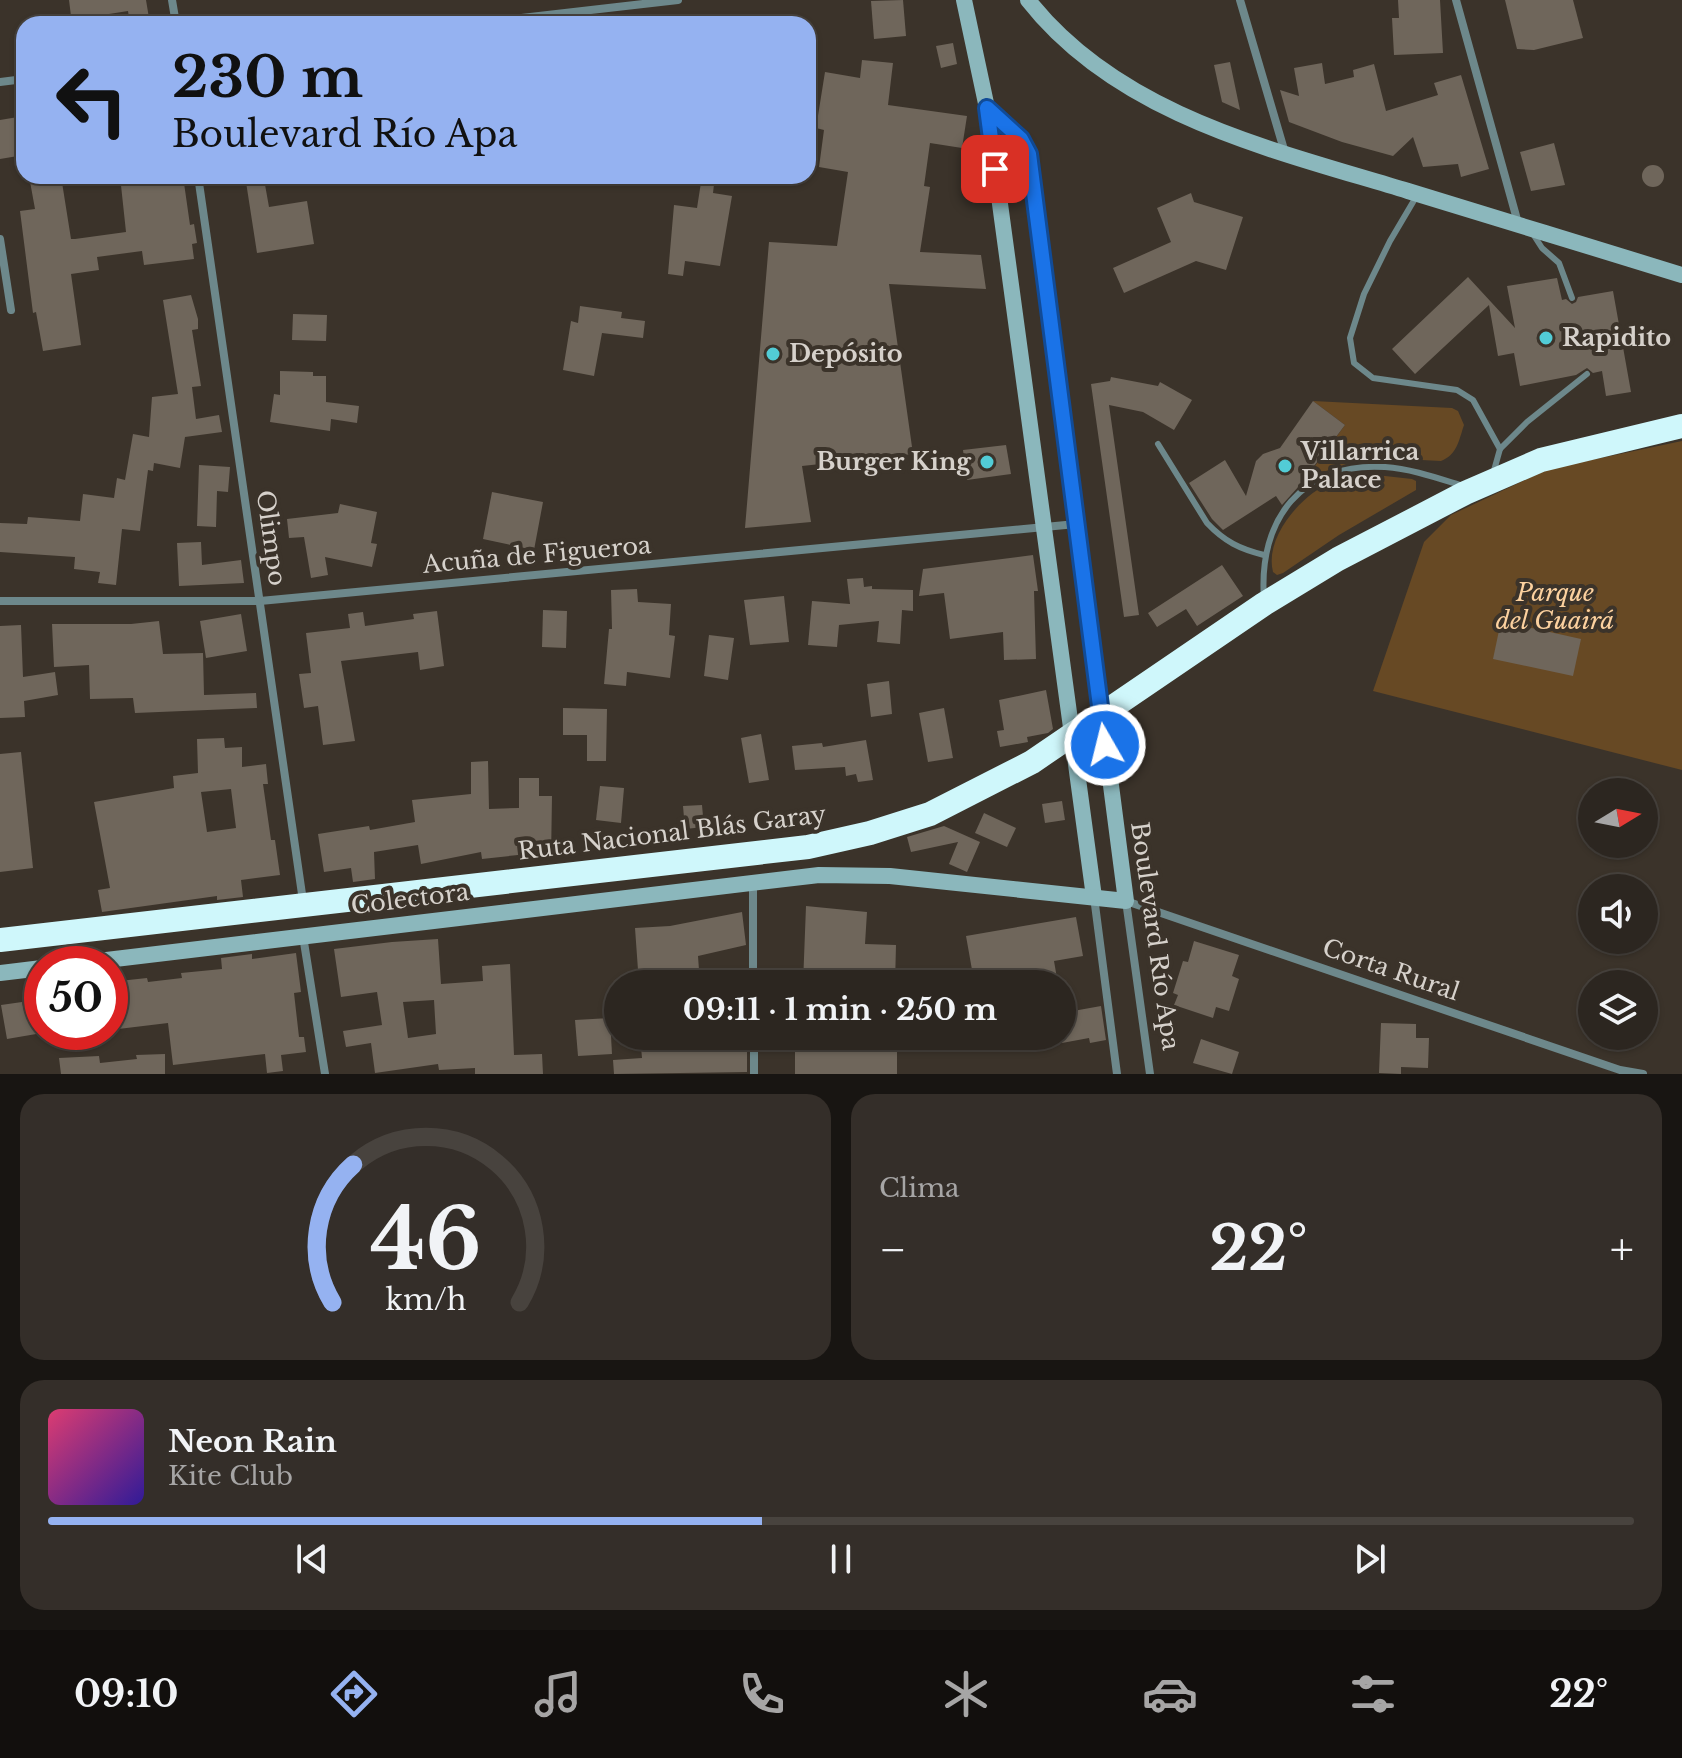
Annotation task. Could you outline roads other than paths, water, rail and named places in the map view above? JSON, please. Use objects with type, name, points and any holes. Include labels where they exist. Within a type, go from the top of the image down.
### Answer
[{"type":"highway","name":"Ruta Nacional Blás Garay","points":[[0,940],[808,847],[870,833],[930,814],[1032,762],[1264,604],[1338,559],[1483,485],[1541,460],[1682,426]]},
{"type":"main road","points":[[964,0],[987,108],[1094,897]]},
{"type":"main road","points":[[1028,0],[1050,27],[1107,75],[1168,109],[1285,153],[1682,275]]},
{"type":"main road","name":"Boulevard Río Apa","points":[[987,108],[1021,139],[1029,154],[1126,901]]},
{"type":"main road","name":"Colectora","points":[[128,957],[819,875],[890,876],[1126,901]]},
{"type":"main road","points":[[0,973],[24,970]]},
{"type":"street","points":[[538,16],[678,0]]},
{"type":"street","points":[[1240,0],[1285,153]]},
{"type":"street","points":[[1456,0],[1523,226]]},
{"type":"street","name":"Olimpo","points":[[199,184],[304,906]]},
{"type":"street","points":[[0,239],[11,310]]},
{"type":"street","name":"Acuña de Figueroa","points":[[0,601],[260,601],[1076,524]]},
{"type":"street","points":[[753,881],[753,970]]},
{"type":"street","points":[[1094,897],[1117,1074]]},
{"type":"street","name":"Boulevard Río Apa","points":[[1126,901],[1150,1074]]},
{"type":"street","name":"Corta Rural","points":[[1126,901],[1605,1065],[1643,1074]]},
{"type":"street","points":[[303,936],[325,1074]]},
{"type":"street","points":[[754,1050],[754,1074]]},
{"type":"lane","points":[[1418,194],[1364,294],[1350,338],[1354,363],[1373,378],[1457,390],[1473,400],[1500,449]]},
{"type":"lane","points":[[1523,226],[1559,263],[1572,298]]},
{"type":"lane","points":[[1264,604],[1264,555],[1273,527],[1285,507],[1314,482],[1328,475],[1383,467],[1483,485],[1500,449],[1527,422],[1587,374]]},
{"type":"lane","points":[[1158,444],[1207,523],[1218,535],[1242,550],[1264,555]]},
{"type":"place","name":"Rapidito","points":[[1546,338]]},
{"type":"place","name":"Depósito","points":[[773,354]]},
{"type":"place","name":"Burger King","points":[[987,462]]},
{"type":"place","name":"Villarrica Palace","points":[[1285,466]]},
{"type":"park label","name":"Parque del Guairá","points":[[1555,607]]}]
